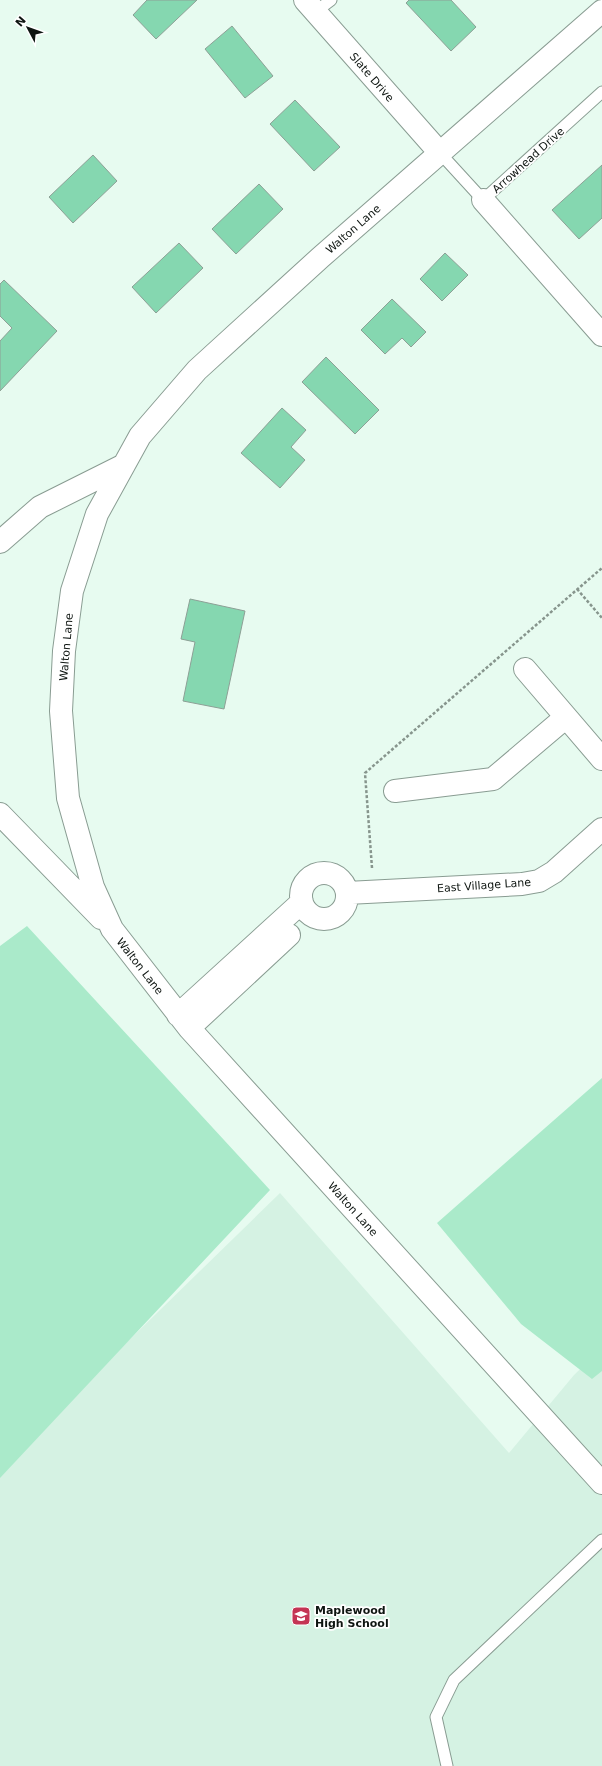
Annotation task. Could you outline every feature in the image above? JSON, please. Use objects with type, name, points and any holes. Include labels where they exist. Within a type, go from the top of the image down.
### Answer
[{"type":"street","name":"Slate Drive","points":[[317,4],[440,153]]},
{"type":"street","name":"Walton Lane","points":[[112,929],[92,887],[68,798],[62,711],[64,651],[72,591],[97,514],[140,436],[197,370],[320,257],[602,11]]},
{"type":"street","points":[[483,200],[602,335]]},
{"type":"street","points":[[0,542],[40,508],[124,465]]},
{"type":"street","points":[[525,669],[602,759]]},
{"type":"street","points":[[395,791],[493,779],[566,717]]},
{"type":"street","name":"Walton Lane","points":[[0,814],[112,929],[184,1022],[602,1483]]},
{"type":"street","name":"East Village Lane","points":[[348,893],[522,884],[539,881],[554,872],[602,830]]},
{"type":"street","points":[[319,874],[334,875],[340,880],[348,893],[344,908],[332,918],[316,918],[306,908],[303,888],[307,881],[319,874]]},
{"type":"street","points":[[184,1022],[306,908]]},
{"type":"lane","name":"Arrowhead Drive","points":[[440,153],[483,200],[602,92]]},
{"type":"lane","points":[[447,1766],[436,1717],[454,1680],[602,1540]]},
{"type":"path","points":[[372,869],[365,773],[602,568]]},
{"type":"path","points":[[577,589],[602,618]]},
{"type":"shaded area","name":"Maplewood High School","points":[[280,1193],[509,1453],[574,1375],[602,1348],[602,1766],[0,1766],[0,1466]]},
{"type":"green space","points":[[27,926],[270,1190],[0,1478],[0,946]]},
{"type":"green space","points":[[602,1078],[602,1371],[592,1379],[521,1324],[437,1223]]},
{"type":"building","points":[[147,0],[197,0],[156,39],[133,15]]},
{"type":"building","points":[[409,0],[451,0],[476,27],[451,51],[406,3]]},
{"type":"building","points":[[232,26],[273,76],[245,98],[205,49]]},
{"type":"building","points":[[295,100],[340,147],[314,171],[270,124]]},
{"type":"building","points":[[93,155],[117,181],[73,223],[49,197]]},
{"type":"building","points":[[602,165],[602,218],[579,239],[552,210]]},
{"type":"building","points":[[259,184],[283,209],[236,254],[212,229]]},
{"type":"building","points":[[179,243],[203,268],[156,313],[132,287]]},
{"type":"building","points":[[445,253],[468,275],[442,301],[420,279]]},
{"type":"building","points":[[4,280],[57,331],[0,391],[0,341],[12,328],[0,316],[0,284]]},
{"type":"building","points":[[392,299],[426,332],[411,347],[402,338],[385,354],[361,330]]},
{"type":"building","points":[[326,357],[379,410],[355,434],[302,382]]},
{"type":"building","points":[[282,408],[306,430],[291,447],[305,460],[280,488],[241,453]]},
{"type":"building","points":[[190,599],[245,611],[224,709],[183,701],[195,642],[181,639]]},
{"type":"place","name":"Maplewood High School","points":[[301,1616]]}]
